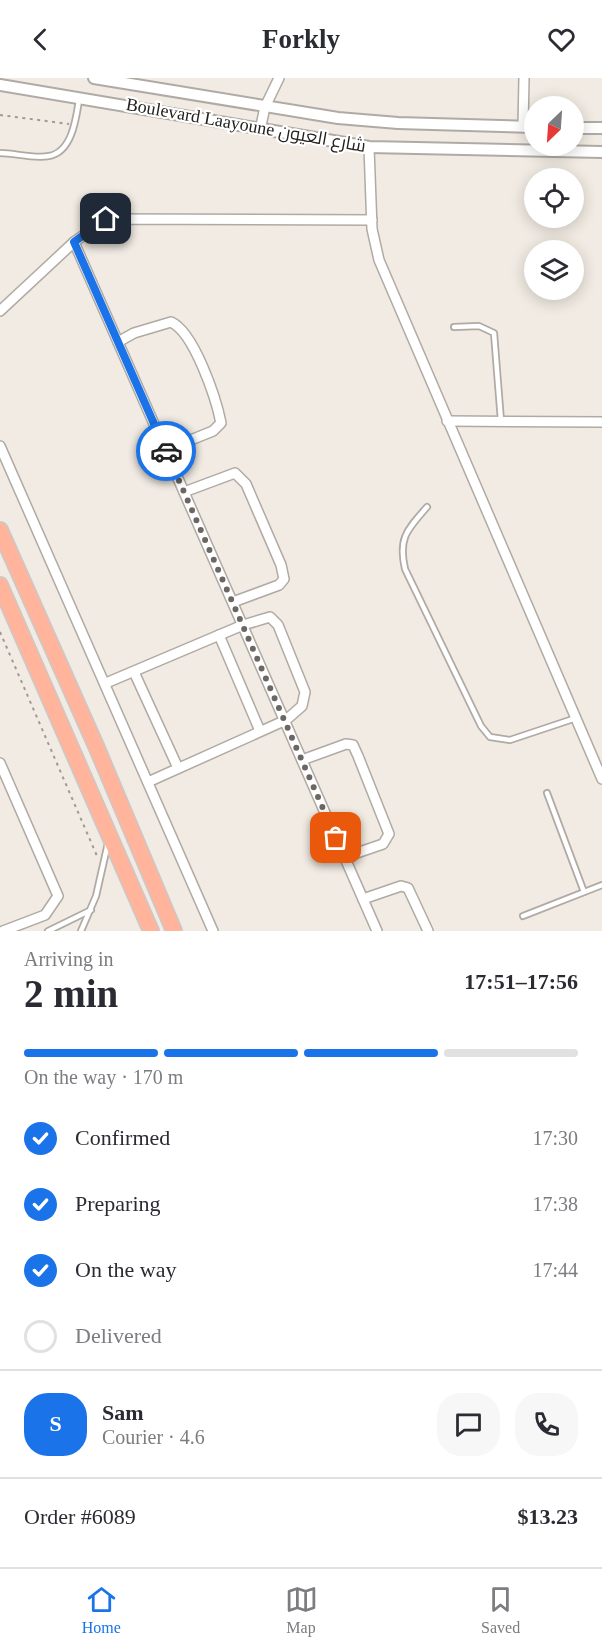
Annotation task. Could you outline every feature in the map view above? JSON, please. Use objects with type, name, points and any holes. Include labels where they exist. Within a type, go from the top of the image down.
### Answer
[{"type":"highway","points":[[0,530],[96,746],[174,931]]},
{"type":"highway","points":[[0,585],[151,931]]},
{"type":"street","name":"Boulevard Laayoune شارع العيون","points":[[94,78],[265,107],[387,123],[524,127]]},
{"type":"street","points":[[524,78],[526,96]]},
{"type":"street","points":[[260,130],[265,107],[278,79]]},
{"type":"street","name":"Boulevard Laayoune شارع العيون","points":[[0,85],[369,147],[602,152]]},
{"type":"street","points":[[584,128],[602,128]]},
{"type":"street","points":[[369,147],[373,240],[379,260],[602,779]]},
{"type":"street","points":[[0,310],[74,242],[101,221],[114,218],[372,220]]},
{"type":"street","points":[[74,242],[377,931]]},
{"type":"street","points":[[118,342],[134,333],[171,322],[181,326],[189,338],[218,409],[221,423],[213,431],[166,450]]},
{"type":"street","points":[[447,421],[602,422]]},
{"type":"street","points":[[0,446],[213,931]]},
{"type":"street","points":[[184,492],[235,473],[246,484],[281,566],[284,579],[279,585],[233,602]]},
{"type":"street","points":[[106,683],[243,625],[270,617],[278,625],[305,692],[302,706],[286,720],[148,782]]},
{"type":"street","points":[[219,635],[260,731]]},
{"type":"street","points":[[134,672],[178,768]]},
{"type":"street","points":[[302,760],[346,744],[353,746],[358,756],[389,834],[383,844],[345,857]]},
{"type":"street","points":[[0,763],[58,896],[45,915],[3,931]]},
{"type":"street","points":[[363,899],[401,886],[408,888],[428,931]]},
{"type":"lane","points":[[0,153],[50,156],[64,147],[75,125],[79,97]]},
{"type":"lane","points":[[454,327],[479,326],[494,333],[501,421]]},
{"type":"lane","points":[[427,507],[402,540],[401,552],[405,569],[481,726],[490,737],[510,740],[576,718]]},
{"type":"lane","points":[[547,793],[584,892]]},
{"type":"lane","points":[[81,931],[91,910],[110,834]]},
{"type":"lane","points":[[523,916],[602,885]]},
{"type":"lane","points":[[48,931],[91,910]]},
{"type":"path","points":[[0,114],[75,125]]},
{"type":"path","points":[[0,632],[102,870]]},
{"type":"way so far","points":[[166,451],[336,838]]},
{"type":"route","points":[[106,219],[74,242],[166,451]]}]
